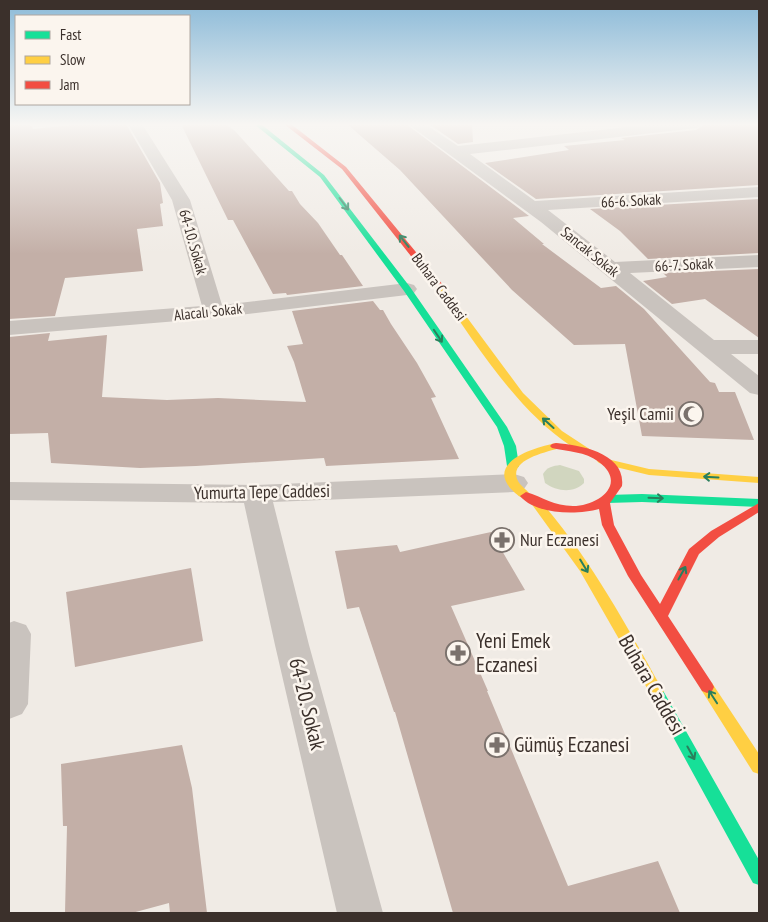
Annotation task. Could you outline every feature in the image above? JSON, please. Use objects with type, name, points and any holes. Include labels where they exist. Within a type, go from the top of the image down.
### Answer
[{"type":"main road","name":"Buhara Caddesi","points":[[311,167],[322,176],[407,289],[502,427],[510,446],[520,483],[550,516],[572,545],[656,690],[759,877]]},
{"type":"main road","name":"Buhara Caddesi","points":[[343,167],[441,288],[519,394],[558,433],[587,452]]},
{"type":"main road","points":[[603,461],[613,472],[617,484],[616,489],[605,500],[592,507],[573,509],[552,507],[520,483],[521,456],[537,449],[556,446],[587,452],[603,461],[649,472],[759,480]]},
{"type":"main road","points":[[605,500],[642,498],[759,503]]},
{"type":"main road","points":[[605,500],[612,533],[661,616],[759,767]]},
{"type":"main road","points":[[661,616],[694,552],[715,534],[759,507]]},
{"type":"street","name":"64-10. Sokak","points":[[162,167],[181,200],[214,312]]},
{"type":"street","name":"Sancak Sokak","points":[[478,167],[532,206],[759,388]]},
{"type":"street","name":"66-6. Sokak","points":[[532,206],[759,192]]},
{"type":"street","name":"66-7. Sokak","points":[[609,268],[759,261]]},
{"type":"street","name":"Alacalı Sokak","points":[[9,328],[214,312],[407,289]]},
{"type":"street","points":[[708,347],[759,347]]},
{"type":"street","name":"Yumurta Tepe Caddesi","points":[[9,491],[257,494],[520,483]]},
{"type":"street","name":"64-20. Sokak","points":[[257,494],[292,645],[360,913]]},
{"type":"street","points":[[9,636],[14,634],[9,704]]},
{"type":"green space","points":[[560,465],[579,471],[584,479],[584,483],[575,489],[564,490],[554,488],[545,483],[543,474],[546,470]]},
{"type":"building","points":[[9,167],[151,167],[160,183],[163,203],[160,204],[163,226],[137,229],[143,271],[65,278],[55,316],[9,319]]},
{"type":"building","points":[[202,167],[267,167],[289,191],[292,191],[300,204],[318,223],[363,286],[287,295],[286,293],[273,294],[233,220],[228,220]]},
{"type":"building","points":[[397,167],[464,167],[529,216],[513,218],[544,244],[542,244],[601,288],[616,286],[644,309],[710,382],[715,383],[719,392],[735,392],[754,440],[642,436],[625,344],[574,345],[512,290]]},
{"type":"building","points":[[491,167],[759,167],[759,185],[536,199]]},
{"type":"building","points":[[759,199],[759,253],[648,259],[620,231],[590,209]]},
{"type":"building","points":[[759,269],[759,338],[705,299],[672,304],[643,281],[667,277],[663,273]]},
{"type":"building","points":[[373,301],[380,310],[383,310],[436,397],[431,398],[459,459],[326,466],[324,458],[140,468],[51,463],[48,433],[9,434],[9,337],[50,333],[48,341],[107,335],[102,397],[167,400],[218,398],[306,402],[287,346],[303,344],[292,311]]},
{"type":"building","points":[[491,532],[525,590],[451,606],[568,886],[658,861],[680,913],[453,913],[395,712],[359,607],[347,609],[335,551],[397,545],[400,552]]},
{"type":"building","points":[[191,568],[203,641],[75,667],[66,592]]},
{"type":"building","points":[[182,745],[192,788],[207,913],[170,913],[169,903],[132,913],[65,913],[67,826],[63,826],[61,764]]},
{"type":"traffic: fast","points":[[311,167],[322,176],[407,289],[502,427],[510,446],[513,466]]},
{"type":"traffic: fast","points":[[607,499],[642,498],[759,503]]},
{"type":"traffic: fast","points":[[656,691],[759,877]]},
{"type":"traffic: slow","points":[[440,287],[519,395],[558,433],[587,452]]},
{"type":"traffic: slow","points":[[526,496],[515,486],[510,477],[511,469],[524,456],[556,446]]},
{"type":"traffic: slow","points":[[603,461],[649,472],[759,480]]},
{"type":"traffic: slow","points":[[533,500],[552,521],[585,567],[656,691]]},
{"type":"traffic: slow","points":[[707,687],[759,767]]},
{"type":"traffic: jam","points":[[343,167],[440,287]]},
{"type":"traffic: jam","points":[[526,496],[547,506],[573,510],[597,506],[607,500],[614,491],[617,484],[615,474],[603,460],[589,452],[556,446]]},
{"type":"traffic: jam","points":[[604,501],[608,525],[635,576],[707,687]]},
{"type":"traffic: jam","points":[[661,616],[694,552],[715,534],[759,507]]},
{"type":"place","name":"Yeşil Camii","points":[[691,414]]},
{"type":"place","name":"Nur Eczanesi","points":[[502,540]]},
{"type":"place","name":"Yeni Emek Eczanesi","points":[[458,653]]},
{"type":"place","name":"Gümüş Eczanesi","points":[[497,745]]}]
